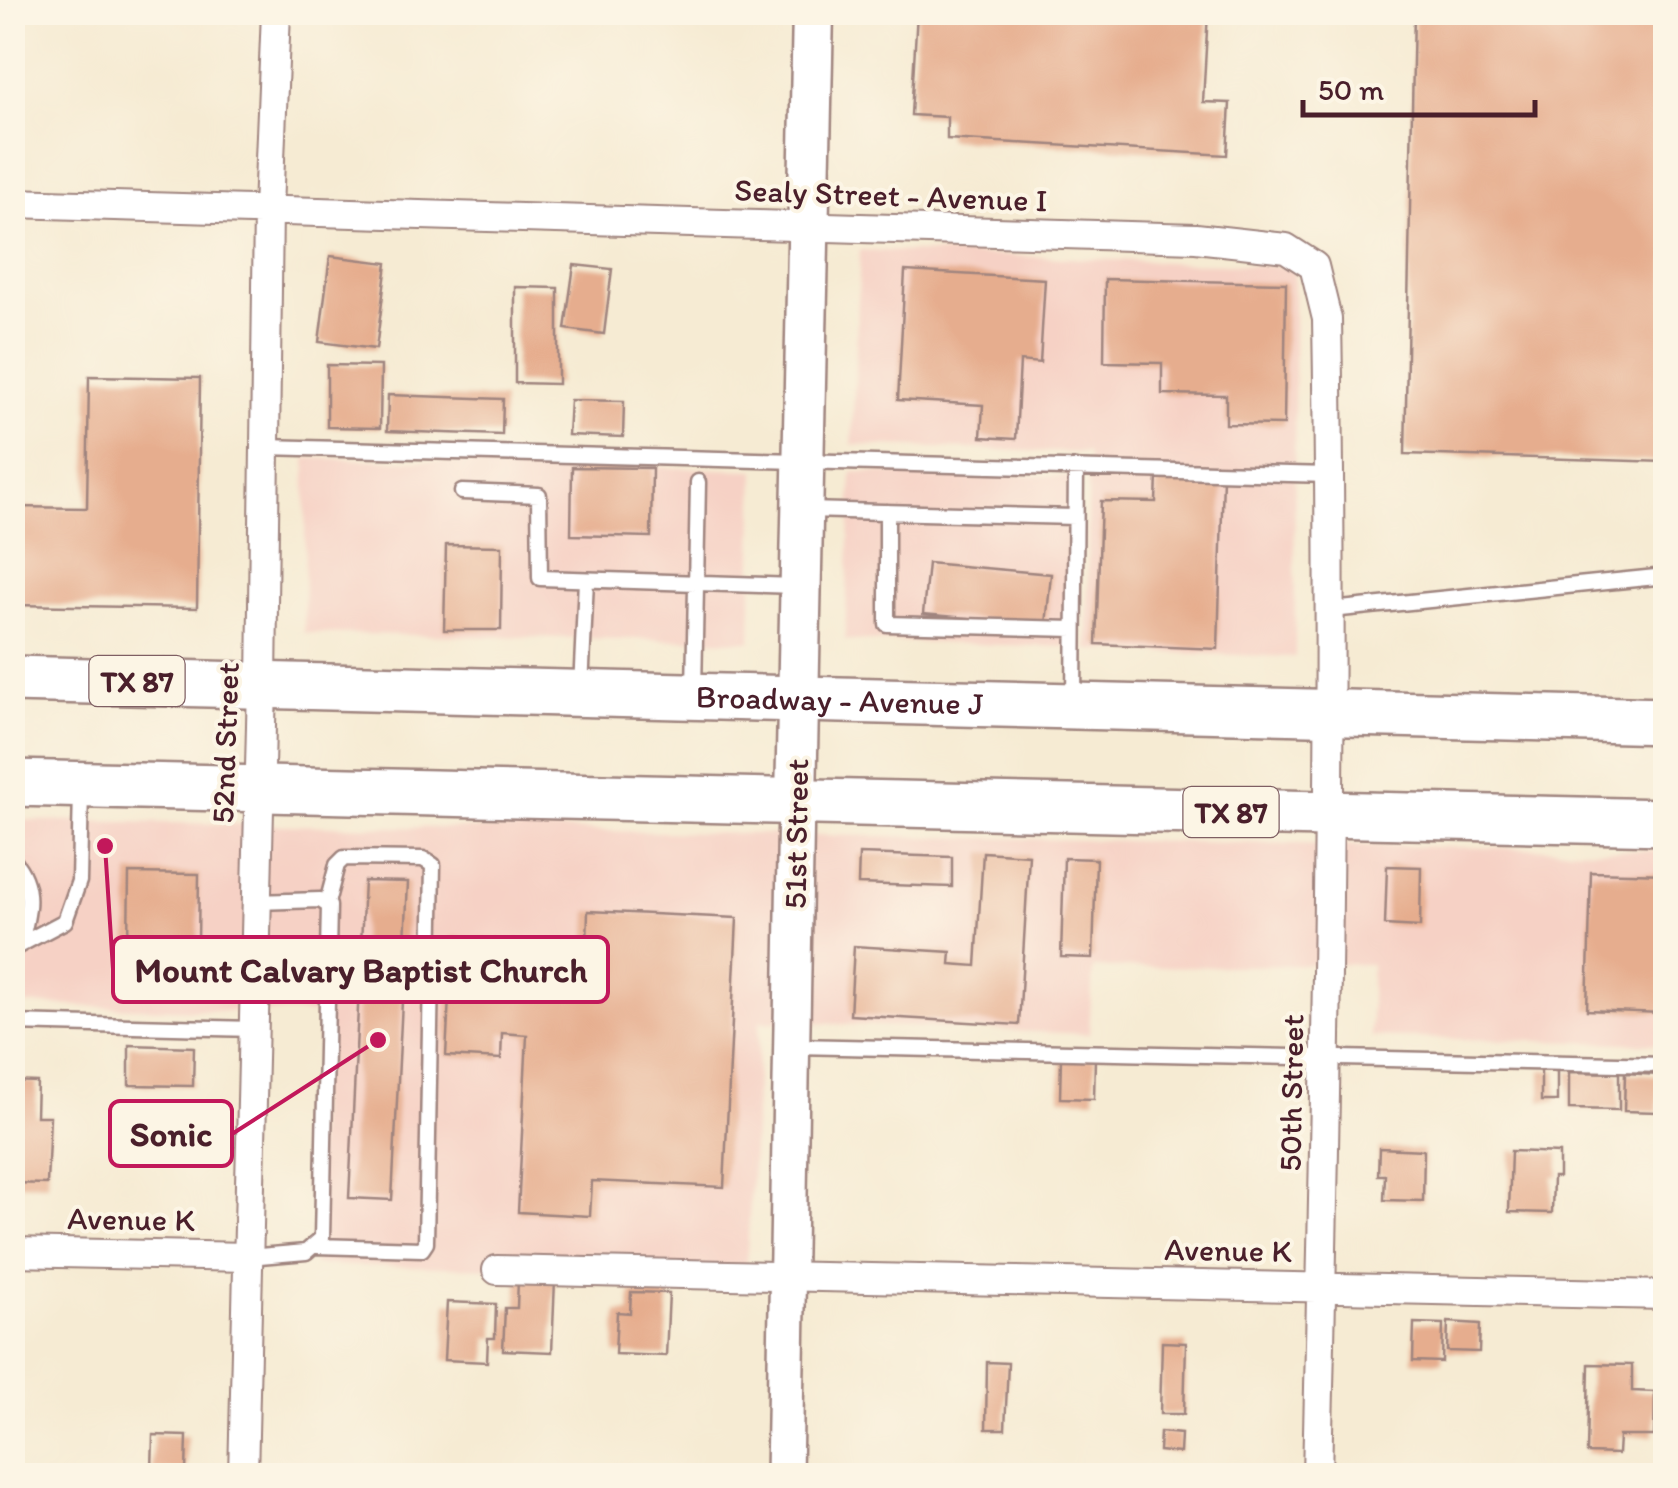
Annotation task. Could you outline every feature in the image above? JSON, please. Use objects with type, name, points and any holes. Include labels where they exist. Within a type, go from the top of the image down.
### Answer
[{"type":"main road","name":"51st Street","points":[[796,800],[813,12]]},
{"type":"main road","name":"Broadway - Avenue J","points":[[12,679],[1666,720]]},
{"type":"main road","name":"TX 87","points":[[12,782],[1666,822]]},
{"type":"street","name":"52nd Street","points":[[243,1476],[262,684],[268,209],[276,12]]},
{"type":"street","name":"Sealy Street - Avenue I","points":[[12,203],[1196,238],[1286,248],[1314,266],[1327,319],[1332,713]]},
{"type":"street","name":"50th Street","points":[[1317,1476],[1332,713]]},
{"type":"street","name":"51st Street","points":[[784,1476],[796,800]]},
{"type":"street","name":"Avenue K","points":[[12,1252],[248,1256]]},
{"type":"street","name":"Avenue K","points":[[497,1270],[1666,1295]]},
{"type":"lane","points":[[265,447],[1330,475]]},
{"type":"lane","points":[[1074,706],[1076,468]]},
{"type":"lane","points":[[694,696],[698,482]]},
{"type":"lane","points":[[462,492],[538,494],[540,578],[801,586]]},
{"type":"lane","points":[[802,510],[1076,517]]},
{"type":"lane","points":[[887,512],[887,624],[1074,629]]},
{"type":"lane","points":[[1331,610],[1666,576]]},
{"type":"lane","points":[[580,693],[586,580]]},
{"type":"lane","points":[[16,947],[66,921],[79,881],[81,784]]},
{"type":"lane","points":[[248,1256],[306,1252],[322,1238],[327,902],[337,865],[344,858],[423,859],[432,864],[426,1242],[422,1249],[316,1246]]},
{"type":"lane","points":[[12,859],[25,873],[31,906],[16,947]]},
{"type":"lane","points":[[256,902],[327,902]]},
{"type":"lane","points":[[12,1022],[254,1028]]},
{"type":"lane","points":[[794,1046],[1666,1065]]},
{"type":"shaded area","points":[[860,250],[1294,267],[1295,657],[1088,650],[1088,453],[852,445]]},
{"type":"shaded area","points":[[306,458],[755,470],[751,641],[304,633]]},
{"type":"shaded area","points":[[852,472],[1071,477],[1066,647],[845,640]]},
{"type":"shaded area","points":[[13,820],[1665,851],[1665,1044],[1371,1037],[1371,964],[1093,968],[1089,1034],[760,1021],[746,1272],[314,1265],[320,1014],[13,1004]]},
{"type":"building","points":[[917,12],[1208,12],[1203,102],[1230,103],[1227,155],[947,139],[947,117],[911,115]]},
{"type":"building","points":[[1414,12],[1666,12],[1666,462],[1405,454]]},
{"type":"building","points":[[330,256],[387,263],[376,349],[319,342]]},
{"type":"building","points":[[574,265],[612,269],[604,334],[565,329]]},
{"type":"building","points":[[905,271],[1045,279],[1040,363],[1020,361],[1016,439],[981,437],[983,405],[898,400]]},
{"type":"building","points":[[1105,279],[1286,283],[1284,425],[1226,424],[1226,395],[1162,394],[1162,363],[1104,362]]},
{"type":"building","points":[[515,287],[558,288],[558,384],[515,383]]},
{"type":"building","points":[[327,365],[381,366],[380,428],[327,427]]},
{"type":"building","points":[[89,376],[200,378],[197,608],[12,605],[12,507],[87,508]]},
{"type":"building","points":[[388,395],[503,399],[502,435],[387,431]]},
{"type":"building","points":[[570,400],[624,401],[623,437],[568,435]]},
{"type":"building","points":[[572,467],[652,468],[651,537],[571,535]]},
{"type":"building","points":[[1157,475],[1223,477],[1218,649],[1096,644],[1101,501],[1156,502]]},
{"type":"building","points":[[446,545],[502,546],[501,630],[444,630]]},
{"type":"building","points":[[928,563],[1051,574],[1046,625],[923,614]]},
{"type":"building","points":[[983,852],[1029,855],[1019,1025],[850,1015],[854,946],[951,952],[950,964],[976,966]]},
{"type":"building","points":[[859,854],[952,857],[952,887],[858,884]]},
{"type":"building","points":[[1064,858],[1096,859],[1093,958],[1061,957]]},
{"type":"building","points":[[1387,866],[1421,867],[1420,927],[1385,925]]},
{"type":"building","points":[[1591,872],[1666,874],[1662,1013],[1587,1010]]},
{"type":"building","points":[[129,873],[199,874],[198,943],[128,942]]},
{"type":"building","points":[[364,881],[408,882],[392,1200],[349,1198]]},
{"type":"building","points":[[588,911],[737,918],[724,1187],[592,1181],[590,1216],[518,1212],[527,1035],[502,1033],[501,1059],[446,1056],[452,937],[587,944]]},
{"type":"building","points":[[129,1045],[194,1047],[193,1086],[129,1085]]},
{"type":"building","points":[[1061,1057],[1095,1058],[1094,1099],[1060,1098]]},
{"type":"building","points":[[1541,1070],[1557,1071],[1557,1101],[1541,1101]]},
{"type":"building","points":[[1569,1072],[1619,1073],[1619,1110],[1569,1109]]},
{"type":"building","points":[[1625,1073],[1659,1075],[1658,1112],[1624,1111]]},
{"type":"building","points":[[12,1081],[37,1082],[36,1116],[50,1116],[47,1184],[12,1183]]},
{"type":"building","points":[[1379,1148],[1424,1150],[1423,1201],[1384,1200],[1385,1175],[1378,1175]]},
{"type":"building","points":[[1511,1151],[1559,1153],[1559,1177],[1553,1177],[1552,1213],[1509,1212]]},
{"type":"building","points":[[518,1278],[555,1280],[552,1352],[503,1350],[505,1308],[517,1308]]},
{"type":"building","points":[[631,1292],[669,1293],[666,1356],[615,1354],[617,1312],[630,1313]]},
{"type":"building","points":[[447,1302],[496,1304],[495,1338],[488,1338],[487,1362],[444,1360]]},
{"type":"building","points":[[1448,1322],[1480,1324],[1479,1352],[1447,1351]]},
{"type":"building","points":[[1414,1323],[1443,1324],[1442,1362],[1413,1361]]},
{"type":"building","points":[[1162,1342],[1186,1343],[1184,1414],[1160,1414]]},
{"type":"building","points":[[987,1362],[1008,1363],[1005,1429],[986,1429]]},
{"type":"building","points":[[1589,1364],[1632,1365],[1632,1391],[1655,1392],[1654,1436],[1619,1436],[1618,1454],[1587,1453]]},
{"type":"building","points":[[1160,1432],[1181,1434],[1180,1453],[1159,1451]]},
{"type":"building","points":[[153,1435],[187,1436],[186,1472],[152,1471]]},
{"type":"place","name":"Mount Calvary Baptist Church","points":[[105,846]]},
{"type":"place","name":"Sonic","points":[[378,1040]]}]
